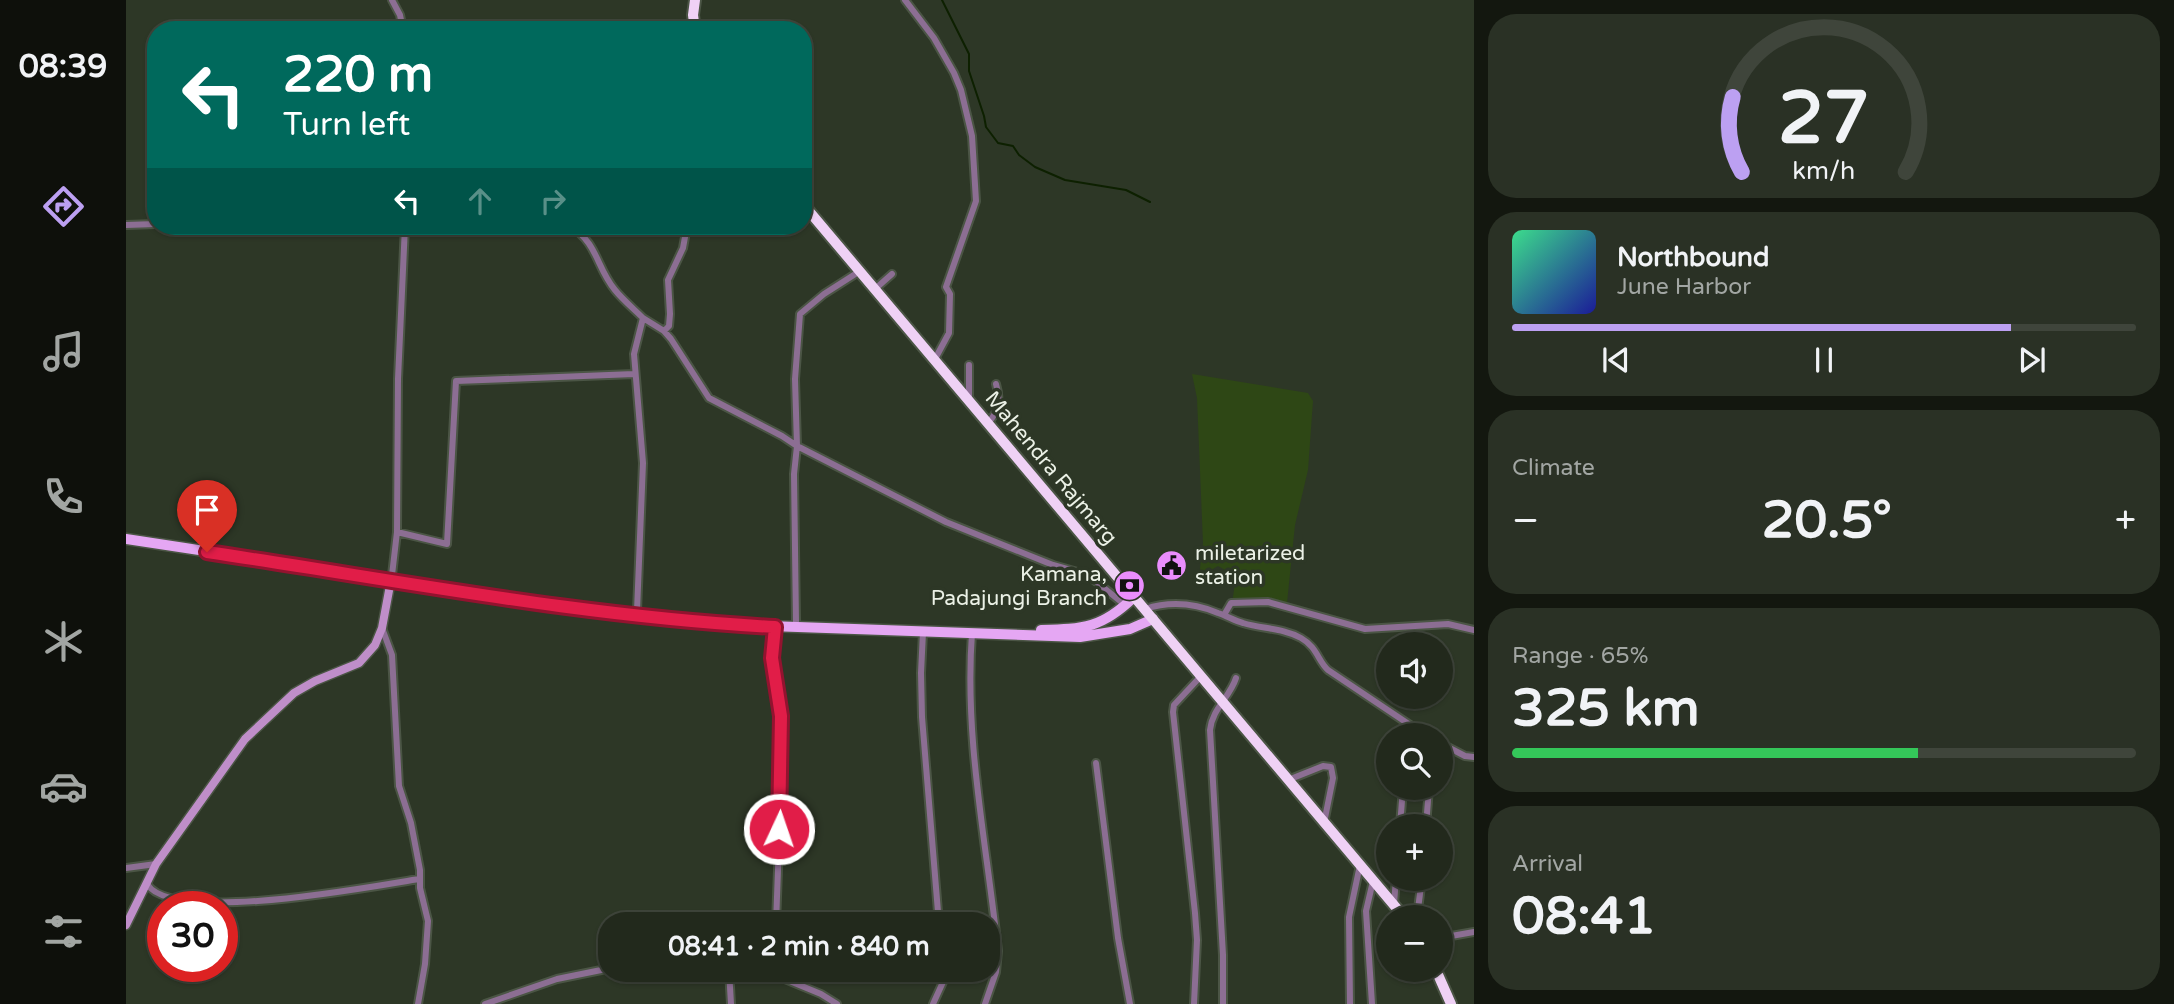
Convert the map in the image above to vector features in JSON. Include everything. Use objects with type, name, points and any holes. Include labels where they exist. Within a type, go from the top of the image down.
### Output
[{"type":"highway","points":[[693,21],[695,0]]},
{"type":"highway","name":"Mahendra Rajmarg","points":[[812,215],[1394,905]]},
{"type":"highway","points":[[1441,982],[1451,1004]]},
{"type":"main road","points":[[126,537],[636,616],[714,624],[1080,637],[1130,629],[1153,619]]},
{"type":"main road","points":[[392,577],[637,611],[796,622],[1032,630],[1094,626],[1109,619],[1134,597]]},
{"type":"street","points":[[392,0],[401,21]]},
{"type":"street","points":[[686,0],[693,15]]},
{"type":"street","points":[[905,0],[934,38],[954,73],[966,110],[975,162],[976,201],[946,287],[950,294],[949,333],[935,359]]},
{"type":"street","points":[[126,225],[147,224]]},
{"type":"street","points":[[126,925],[156,864],[245,739],[294,692],[359,663],[375,645],[382,628],[397,532],[398,379],[405,235]]},
{"type":"street","points":[[583,235],[614,289],[643,318],[664,331],[709,398],[946,522],[1053,565],[1088,575],[1125,605]]},
{"type":"street","points":[[664,331],[669,326],[670,314],[668,280],[683,248],[685,235]]},
{"type":"street","points":[[796,622],[795,379],[800,314],[824,294],[860,271]]},
{"type":"street","points":[[875,289],[892,274]]},
{"type":"street","points":[[637,611],[643,463],[634,354],[643,318]]},
{"type":"street","points":[[969,365],[969,401]]},
{"type":"street","points":[[397,532],[447,544],[456,381],[634,374]]},
{"type":"street","points":[[988,423],[997,414],[999,404],[996,384]]},
{"type":"street","points":[[1224,615],[1231,603],[1268,602],[1365,629],[1448,624],[1474,630]]},
{"type":"street","points":[[1145,609],[1168,603],[1189,605],[1241,623],[1272,628],[1302,638],[1320,655],[1328,670],[1407,723]]},
{"type":"street","points":[[775,627],[772,658],[781,716],[776,912]]},
{"type":"street","points":[[382,628],[388,639],[393,665],[399,786],[411,824],[422,899],[428,921],[428,943],[418,1003],[429,1004]]},
{"type":"street","points":[[923,632],[922,717],[938,912]]},
{"type":"street","points":[[972,633],[970,669],[973,739],[998,951],[996,972],[985,1004]]},
{"type":"street","points":[[1194,1004],[1197,940],[1173,712],[1174,705],[1201,676]]},
{"type":"street","points":[[1223,1004],[1223,955],[1210,730],[1213,717],[1222,701],[1232,691],[1236,678]]},
{"type":"street","points":[[1453,749],[1474,757]]},
{"type":"street","points":[[1096,763],[1118,938],[1130,1004]]},
{"type":"street","points":[[1288,780],[1323,766],[1331,767],[1333,783],[1324,822]]},
{"type":"street","points":[[126,868],[156,864]]},
{"type":"street","points":[[1350,1004],[1349,917],[1360,865]]},
{"type":"street","points":[[147,884],[150,891],[160,896],[206,902],[240,902],[309,896],[419,879]]},
{"type":"street","points":[[1373,880],[1366,911],[1373,1004]]},
{"type":"street","points":[[1394,905],[1395,891]]},
{"type":"street","points":[[1453,936],[1474,932]]},
{"type":"street","points":[[485,1004],[557,979],[598,971]]},
{"type":"street","points":[[730,982],[731,1004]]},
{"type":"street","points":[[796,982],[837,1004]]},
{"type":"street","points":[[933,1004],[943,982]]},
{"type":"green space","points":[[1192,374],[1308,393],[1313,401],[1308,470],[1295,525],[1287,603],[1232,604],[1236,576],[1218,566],[1199,577],[1203,543],[1197,398]]},
{"type":"waterway","points":[[942,0],[969,54],[969,71],[986,127],[998,143],[1013,146],[1019,155],[1035,167],[1065,180],[1126,190],[1150,202]]},
{"type":"place","name":"miletarized station","points":[[1172,565]]},
{"type":"place","name":"Kamana, Padajungi Branch","points":[[1130,586]]},
{"type":"route","points":[[207,552],[636,616],[775,627],[772,658],[781,716],[779,829]]}]
